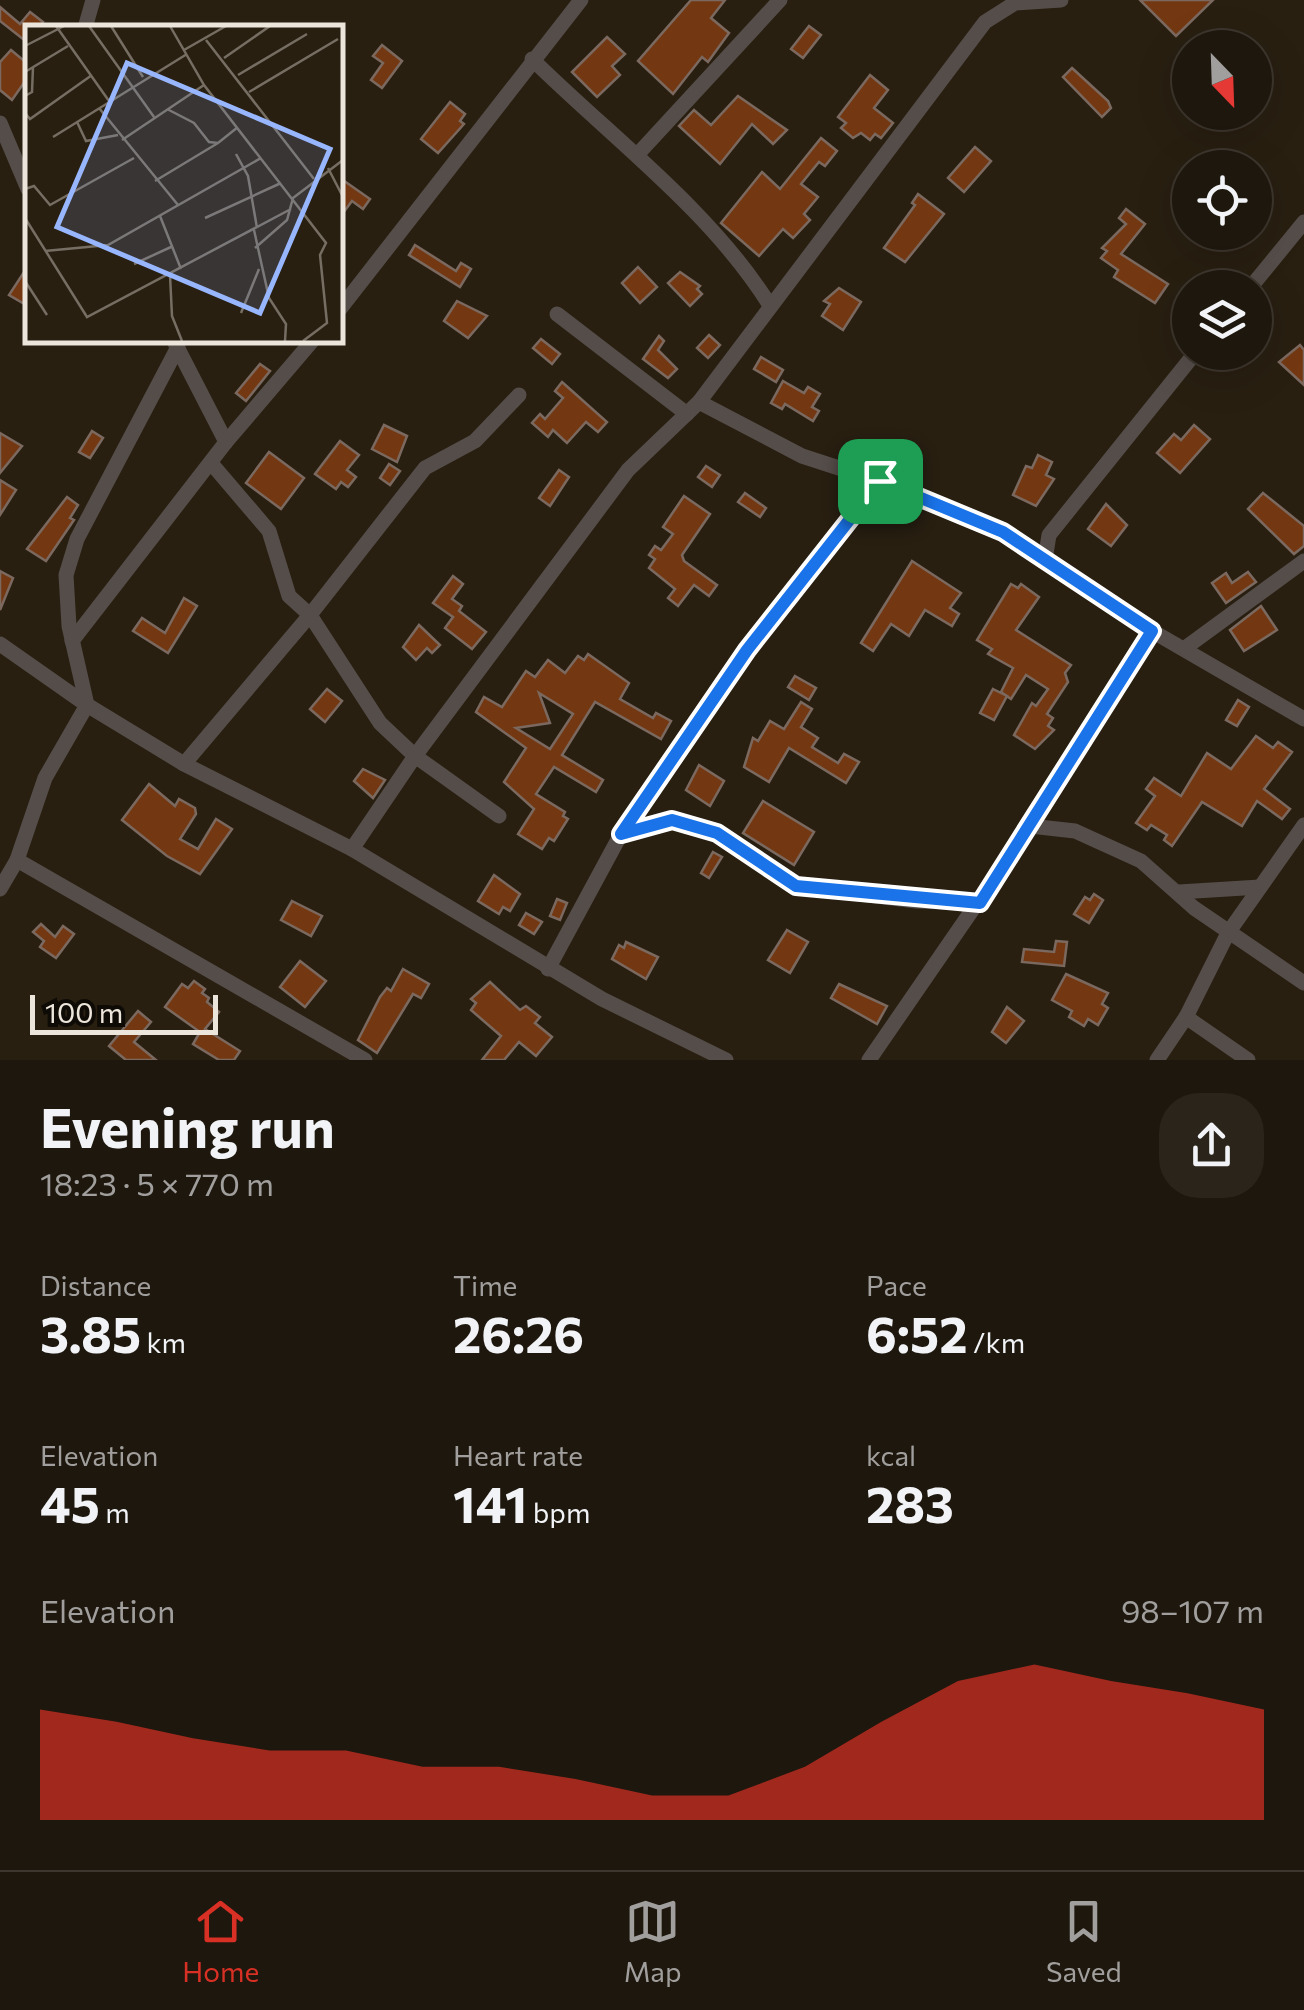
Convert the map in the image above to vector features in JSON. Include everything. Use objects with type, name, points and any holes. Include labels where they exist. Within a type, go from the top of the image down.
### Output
[{"type":"street","points":[[86,25],[93,0]]},
{"type":"street","points":[[637,155],[780,0]]},
{"type":"street","points":[[352,849],[414,756],[628,470],[700,402],[769,304],[985,22],[1014,3],[1061,0]]},
{"type":"street","points":[[342,307],[386,256],[578,2]]},
{"type":"street","points":[[532,58],[604,131],[637,155],[749,271],[769,304]]},
{"type":"street","points":[[0,124],[25,182]]},
{"type":"street","points":[[1265,270],[1304,222]]},
{"type":"street","points":[[557,314],[687,414]]},
{"type":"street","points":[[72,641],[226,442],[312,342]]},
{"type":"street","points":[[176,344],[226,442]]},
{"type":"street","points":[[0,889],[17,860],[45,778],[87,705],[72,641],[66,575],[77,539],[176,344]]},
{"type":"street","points":[[1045,560],[1049,534],[1181,370]]},
{"type":"street","points":[[184,764],[310,615],[425,468],[475,441],[518,395]]},
{"type":"street","points":[[700,402],[802,456],[880,481],[1003,532],[1152,631],[1304,718]]},
{"type":"street","points":[[211,464],[269,531],[289,596],[310,615],[380,724],[414,756],[499,816]]},
{"type":"street","points":[[548,968],[621,834],[747,650],[880,481]]},
{"type":"street","points":[[1184,648],[1304,561]]},
{"type":"street","points":[[869,1060],[912,992],[980,903],[1152,631]]},
{"type":"street","points":[[0,644],[87,705],[184,764],[352,849],[548,968],[726,1060]]},
{"type":"street","points":[[621,834],[672,820],[717,833],[796,886],[980,903]]},
{"type":"street","points":[[1157,1060],[1186,1017],[1228,933],[1304,824]]},
{"type":"street","points":[[1030,826],[1086,835],[1142,861],[1228,933],[1304,982]]},
{"type":"street","points":[[17,860],[366,1060]]},
{"type":"street","points":[[1179,892],[1260,887]]},
{"type":"street","points":[[1186,1017],[1248,1060]]},
{"type":"building","points":[[691,0],[725,0],[711,18],[729,33],[708,62],[702,57],[673,94],[638,61]]},
{"type":"building","points":[[1140,0],[1213,0],[1182,30],[1172,32]]},
{"type":"building","points":[[0,7],[20,24],[30,12],[43,22],[25,25],[25,41],[0,21]]},
{"type":"building","points":[[809,26],[821,35],[803,58],[791,49]]},
{"type":"building","points":[[607,37],[625,54],[612,66],[620,75],[597,97],[572,72]]},
{"type":"building","points":[[382,45],[402,61],[382,88],[371,80],[383,63],[373,56]]},
{"type":"building","points":[[11,50],[25,62],[25,81],[12,100],[0,90],[0,62]]},
{"type":"building","points":[[1072,68],[1108,101],[1111,108],[1102,117],[1063,77]]},
{"type":"building","points":[[870,75],[888,90],[874,108],[893,123],[881,138],[875,134],[870,140],[861,133],[853,138],[841,128],[846,123],[838,117]]},
{"type":"building","points":[[738,96],[787,130],[773,144],[752,124],[720,164],[679,126],[694,110],[711,125]]},
{"type":"building","points":[[450,102],[465,114],[460,121],[464,124],[438,153],[421,139]]},
{"type":"building","points":[[821,138],[837,151],[825,166],[819,162],[801,184],[818,197],[804,214],[810,220],[793,238],[783,229],[759,256],[721,223],[762,172],[780,189]]},
{"type":"building","points":[[975,147],[991,161],[964,192],[948,178]]},
{"type":"building","points":[[342,179],[370,199],[363,209],[352,201],[342,214]]},
{"type":"building","points":[[918,194],[944,214],[905,262],[884,248],[915,205],[912,203]]},
{"type":"building","points":[[1126,209],[1145,224],[1121,254],[1168,284],[1155,303],[1114,277],[1118,270],[1101,258],[1107,251],[1102,248],[1126,224],[1119,218]]},
{"type":"building","points":[[415,245],[456,271],[461,263],[471,269],[460,287],[409,255]]},
{"type":"building","points":[[638,267],[657,287],[640,303],[622,283]]},
{"type":"building","points":[[25,271],[25,304],[9,295]]},
{"type":"building","points":[[680,272],[700,286],[697,289],[702,294],[690,306],[668,283]]},
{"type":"building","points":[[839,288],[861,302],[843,330],[822,316],[830,304],[824,301]]},
{"type":"building","points":[[457,301],[487,316],[468,338],[444,321]]},
{"type":"building","points":[[709,335],[720,345],[708,358],[697,348]]},
{"type":"building","points":[[659,336],[664,341],[658,350],[677,369],[668,378],[643,359]]},
{"type":"building","points":[[541,339],[560,354],[552,364],[533,348]]},
{"type":"building","points":[[1300,345],[1304,350],[1304,385],[1279,362]]},
{"type":"building","points":[[761,357],[783,370],[776,382],[754,369]]},
{"type":"building","points":[[260,364],[270,371],[246,401],[236,393]]},
{"type":"building","points":[[783,381],[804,393],[808,387],[820,394],[812,407],[819,411],[813,421],[785,404],[782,409],[771,403]]},
{"type":"building","points":[[562,382],[607,422],[598,432],[586,422],[567,443],[553,430],[548,437],[532,423],[540,414],[545,419],[563,398],[555,391]]},
{"type":"building","points":[[384,425],[407,436],[397,462],[372,449]]},
{"type":"building","points":[[1194,425],[1210,439],[1180,473],[1157,453],[1174,434],[1181,440]]},
{"type":"building","points":[[92,431],[103,438],[90,458],[79,452]]},
{"type":"building","points":[[0,433],[22,446],[0,473]]},
{"type":"building","points":[[340,441],[359,455],[347,470],[356,477],[348,487],[341,482],[336,489],[315,474]]},
{"type":"building","points":[[269,452],[304,478],[281,509],[246,483]]},
{"type":"building","points":[[1038,455],[1052,462],[1046,475],[1054,479],[1036,506],[1013,495],[1026,466],[1032,468]]},
{"type":"building","points":[[389,464],[400,471],[390,485],[380,478]]},
{"type":"building","points":[[706,466],[720,475],[712,487],[698,477]]},
{"type":"building","points":[[559,470],[569,477],[550,506],[539,498]]},
{"type":"building","points":[[0,480],[16,490],[0,515]]},
{"type":"building","points":[[745,493],[766,508],[760,517],[738,502]]},
{"type":"building","points":[[1263,493],[1304,526],[1304,546],[1294,554],[1248,509]]},
{"type":"building","points":[[684,496],[710,514],[682,555],[684,561],[717,585],[709,596],[694,585],[678,606],[668,598],[675,589],[649,568],[655,559],[649,555],[655,546],[661,550],[673,534],[663,527]]},
{"type":"building","points":[[67,497],[78,505],[70,518],[74,520],[46,561],[27,549]]},
{"type":"building","points":[[1106,504],[1127,525],[1111,546],[1088,529]]},
{"type":"building","points":[[912,561],[961,593],[950,608],[959,614],[952,626],[925,610],[909,636],[891,624],[873,651],[861,643]]},
{"type":"building","points":[[0,571],[13,578],[0,610]]},
{"type":"building","points":[[1248,572],[1256,582],[1226,603],[1212,583],[1226,573],[1232,583]]},
{"type":"building","points":[[453,576],[463,584],[452,599],[462,606],[459,611],[486,632],[472,649],[445,628],[453,617],[433,603]]},
{"type":"building","points":[[1011,584],[1018,588],[1021,584],[1039,597],[1016,630],[1071,665],[1065,673],[1068,682],[1047,714],[1053,718],[1048,726],[1054,730],[1035,749],[1014,735],[1032,703],[1036,706],[1048,689],[1026,675],[1011,699],[1001,692],[1013,668],[988,654],[992,649],[977,640]]},
{"type":"building","points":[[184,598],[197,606],[168,653],[133,631],[142,618],[165,633]]},
{"type":"building","points":[[1261,606],[1277,630],[1244,651],[1230,630]]},
{"type":"building","points":[[419,625],[440,645],[432,653],[427,648],[416,660],[403,647]]},
{"type":"building","points":[[588,654],[629,683],[620,699],[653,718],[656,713],[671,721],[661,739],[595,702],[562,755],[603,780],[596,792],[554,767],[536,794],[565,812],[563,816],[568,819],[554,841],[549,838],[542,849],[518,834],[534,809],[504,782],[526,748],[476,712],[484,697],[502,707],[526,671],[535,677],[548,660],[565,673],[578,656],[584,660]],"holes":[[[539,693],[573,714],[550,749],[516,728],[550,723]]]},
{"type":"building","points":[[795,676],[816,688],[809,700],[788,687]]},
{"type":"building","points":[[327,689],[342,701],[325,722],[310,709]]},
{"type":"building","points":[[993,689],[1007,696],[994,720],[980,713]]},
{"type":"building","points":[[1238,700],[1249,707],[1237,726],[1226,720]]},
{"type":"building","points":[[801,702],[812,709],[801,727],[818,738],[812,747],[838,763],[844,754],[859,762],[846,783],[789,748],[769,782],[744,767],[753,738],[758,741],[770,721],[784,729]]},
{"type":"building","points":[[1256,736],[1273,748],[1278,742],[1292,752],[1264,789],[1290,809],[1282,819],[1257,801],[1242,826],[1202,802],[1172,846],[1164,840],[1167,835],[1151,825],[1147,830],[1136,823],[1155,796],[1146,789],[1154,778],[1181,796],[1207,753],[1231,769]]},
{"type":"building","points":[[699,765],[724,781],[710,806],[686,790]]},
{"type":"building","points":[[363,769],[385,780],[373,798],[354,781]]},
{"type":"building","points":[[149,784],[175,806],[179,799],[195,808],[196,814],[180,839],[198,849],[216,819],[232,829],[200,874],[167,856],[122,820]]},
{"type":"building","points":[[763,801],[814,832],[794,865],[743,833]]},
{"type":"building","points":[[713,852],[722,857],[709,878],[701,873]]},
{"type":"building","points":[[494,875],[520,894],[510,911],[503,907],[499,914],[478,901]]},
{"type":"building","points":[[1094,894],[1103,900],[1089,923],[1074,914],[1085,897],[1090,900]]},
{"type":"building","points":[[557,899],[567,903],[560,920],[550,916]]},
{"type":"building","points":[[292,901],[322,916],[311,936],[281,920]]},
{"type":"building","points":[[526,913],[542,922],[534,934],[519,925]]},
{"type":"building","points":[[41,924],[55,937],[63,926],[74,934],[56,958],[40,947],[44,941],[33,932]]},
{"type":"building","points":[[787,930],[808,942],[790,973],[768,960]]},
{"type":"building","points":[[1056,941],[1067,942],[1064,966],[1022,962],[1024,949],[1054,952]]},
{"type":"building","points":[[626,942],[658,957],[646,979],[612,959],[619,945],[624,948]]},
{"type":"building","points":[[300,961],[326,981],[305,1007],[280,987]]},
{"type":"building","points":[[403,969],[429,984],[421,998],[413,994],[377,1053],[358,1040],[380,997],[387,988],[391,991]]},
{"type":"building","points":[[1066,974],[1108,993],[1102,1004],[1108,1008],[1098,1025],[1088,1019],[1084,1026],[1069,1017],[1072,1011],[1052,1000]]},
{"type":"building","points":[[194,981],[205,989],[202,993],[209,998],[207,1002],[219,1012],[205,1029],[240,1051],[234,1060],[219,1060],[193,1044],[200,1032],[165,1007],[182,984],[188,988]]},
{"type":"building","points":[[490,982],[520,1010],[526,1006],[540,1017],[535,1023],[552,1037],[536,1056],[519,1042],[504,1060],[482,1060],[501,1036],[471,1010],[476,1003],[471,999]]},
{"type":"building","points":[[839,984],[887,1006],[877,1024],[831,998]]},
{"type":"building","points":[[1007,1007],[1024,1021],[1006,1043],[992,1032]]},
{"type":"building","points":[[138,1011],[151,1022],[134,1042],[156,1060],[126,1060],[109,1046]]},
{"type":"route","points":[[880,481],[1003,532],[1152,631],[980,903],[871,896],[796,886],[758,856],[717,833],[672,820],[621,834],[747,650],[880,481]]}]
